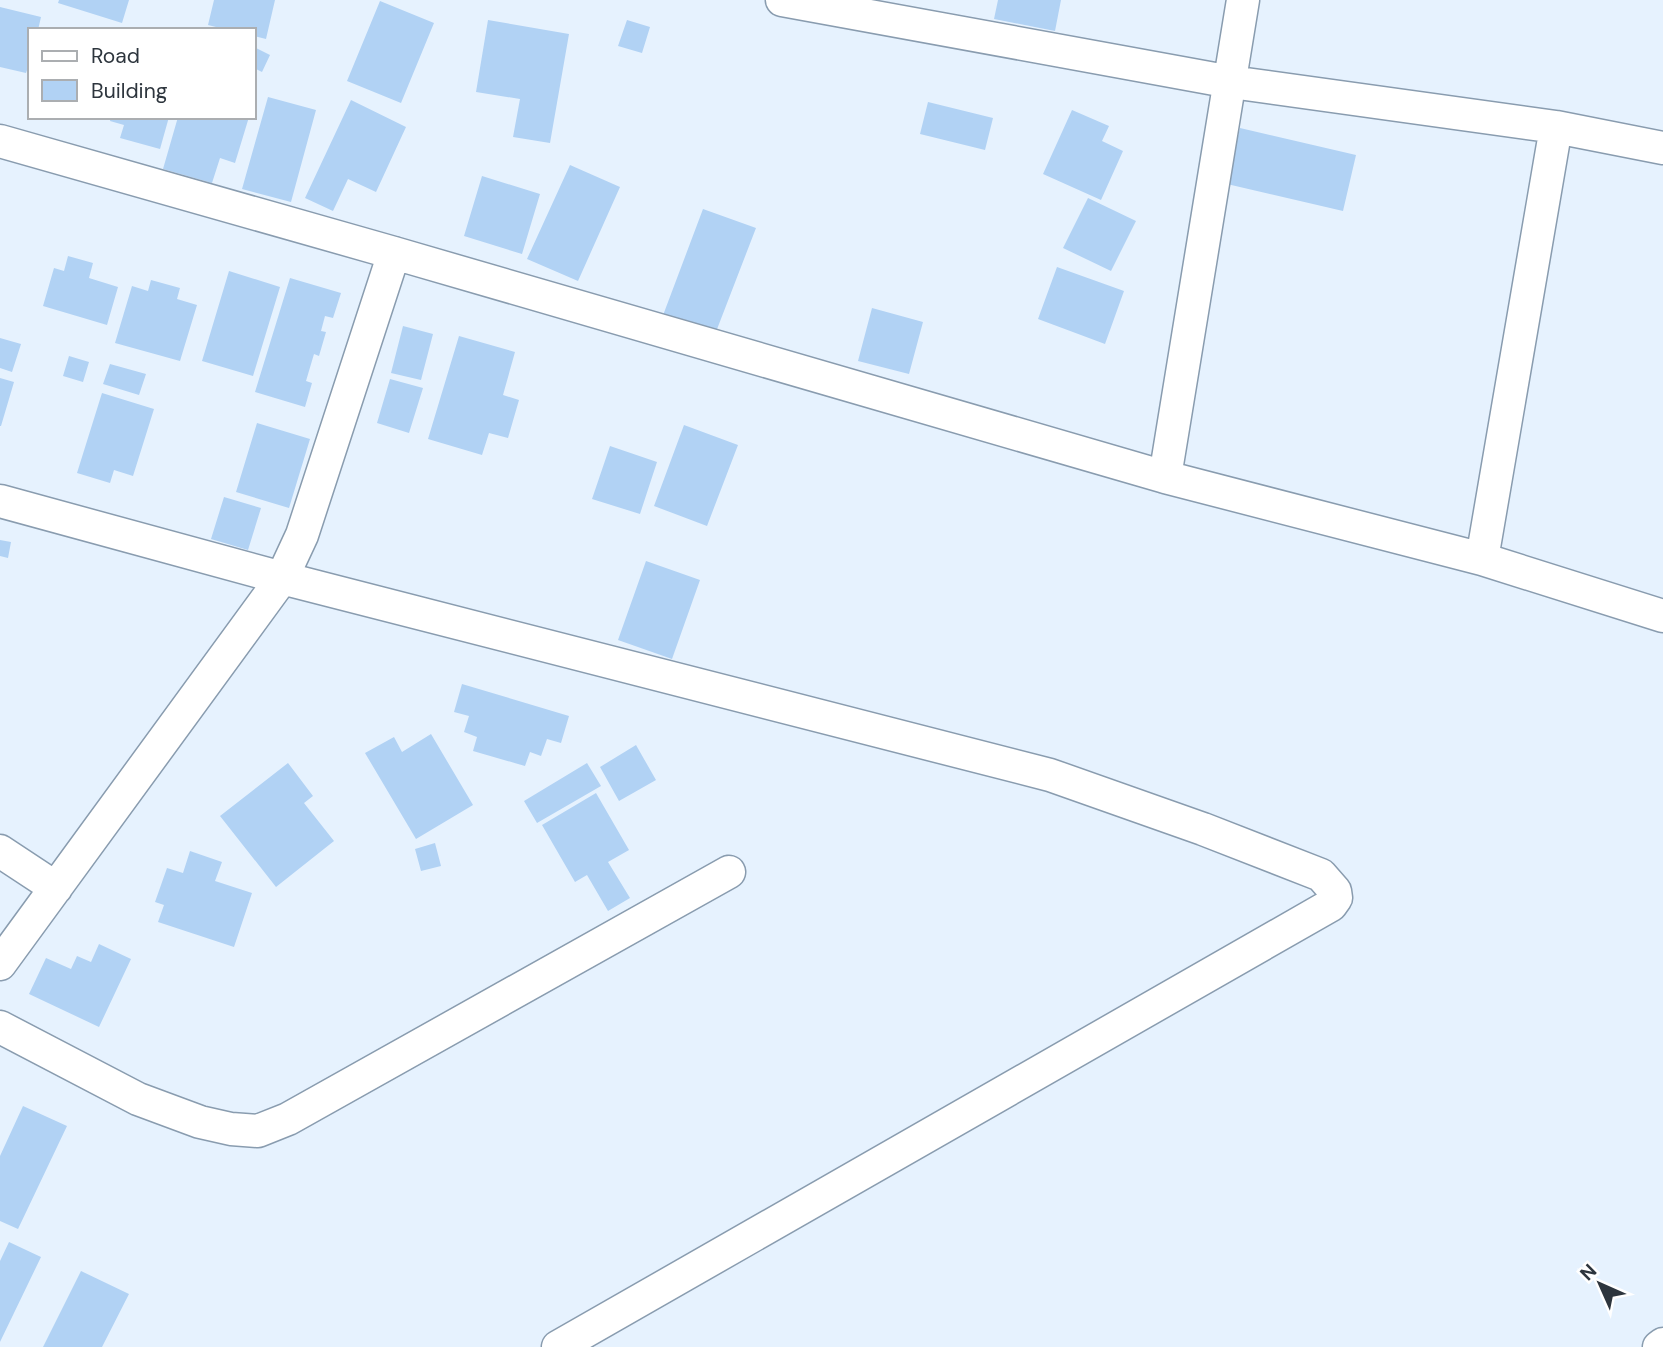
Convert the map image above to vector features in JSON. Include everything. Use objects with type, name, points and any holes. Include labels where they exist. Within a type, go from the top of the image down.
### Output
[{"type":"street","points":[[782,0],[1231,82],[1556,127],[1663,148]]},
{"type":"street","points":[[1165,477],[1243,0]]},
{"type":"street","points":[[1482,559],[1556,127]]},
{"type":"street","points":[[0,141],[1165,477],[1482,559],[1663,615]]},
{"type":"street","points":[[0,964],[282,578],[302,535],[394,253]]},
{"type":"street","points":[[0,501],[282,578],[1050,775],[1321,875],[1335,891],[1336,898],[1321,912],[558,1347]]},
{"type":"street","points":[[0,851],[56,888]]},
{"type":"street","points":[[0,1027],[138,1099],[200,1122],[231,1129],[258,1131],[288,1119],[729,872]]},
{"type":"building","points":[[59,0],[129,0],[122,23],[58,3]]},
{"type":"building","points":[[214,0],[275,0],[266,39],[256,36],[256,28],[220,28],[208,25]]},
{"type":"building","points":[[998,0],[1061,0],[1055,31],[994,19]]},
{"type":"building","points":[[380,1],[434,23],[401,103],[347,81]]},
{"type":"building","points":[[0,7],[41,17],[38,28],[28,28],[26,73],[0,67]]},
{"type":"building","points":[[488,20],[569,34],[550,143],[513,137],[520,99],[476,92]]},
{"type":"building","points":[[627,20],[650,27],[642,53],[618,46]]},
{"type":"building","points":[[256,48],[270,55],[262,72],[256,69]]},
{"type":"building","points":[[268,97],[316,110],[291,202],[242,189]]},
{"type":"building","points":[[351,100],[406,127],[376,192],[348,179],[333,211],[305,198]]},
{"type":"building","points":[[928,102],[993,118],[985,150],[920,134]]},
{"type":"building","points":[[1072,110],[1109,126],[1102,141],[1123,151],[1101,200],[1043,174]]},
{"type":"building","points":[[168,119],[160,149],[120,138],[124,125],[110,121]]},
{"type":"building","points":[[177,119],[248,119],[235,163],[220,158],[212,183],[163,169]]},
{"type":"building","points":[[1240,128],[1356,155],[1343,211],[1227,184]]},
{"type":"building","points":[[570,165],[620,187],[578,281],[527,259]]},
{"type":"building","points":[[482,176],[540,194],[522,254],[464,236]]},
{"type":"building","points":[[1088,198],[1136,221],[1111,271],[1063,248]]},
{"type":"building","points":[[703,209],[756,228],[714,337],[662,318]]},
{"type":"building","points":[[68,256],[93,263],[89,278],[118,287],[107,325],[43,306],[54,268],[64,271]]},
{"type":"building","points":[[1057,267],[1124,291],[1105,344],[1038,319]]},
{"type":"building","points":[[229,271],[280,287],[253,376],[202,361]]},
{"type":"building","points":[[290,278],[341,293],[333,318],[325,316],[321,331],[326,332],[319,356],[314,354],[306,381],[312,383],[305,407],[255,392]]},
{"type":"building","points":[[151,280],[180,288],[177,299],[197,305],[180,361],[115,343],[132,286],[148,291]]},
{"type":"building","points":[[872,308],[923,322],[909,374],[858,361]]},
{"type":"building","points":[[403,326],[433,334],[421,380],[391,373]]},
{"type":"building","points":[[459,336],[515,352],[503,395],[519,400],[508,438],[489,433],[482,455],[428,439]]},
{"type":"building","points":[[0,338],[21,344],[12,372],[0,368]]},
{"type":"building","points":[[69,356],[89,362],[83,382],[63,376]]},
{"type":"building","points":[[110,364],[146,374],[139,395],[103,384]]},
{"type":"building","points":[[0,378],[14,382],[1,426],[0,426]]},
{"type":"building","points":[[390,379],[423,388],[409,433],[377,423]]},
{"type":"building","points":[[102,393],[154,409],[133,476],[114,470],[110,483],[77,473]]},
{"type":"building","points":[[257,423],[310,439],[289,508],[236,492]]},
{"type":"building","points":[[684,425],[738,445],[707,526],[654,506]]},
{"type":"building","points":[[610,446],[657,462],[640,514],[592,499]]},
{"type":"building","points":[[224,497],[261,508],[248,550],[211,539]]},
{"type":"building","points":[[0,540],[11,542],[8,558],[0,556]]},
{"type":"building","points":[[646,561],[700,580],[672,659],[618,640]]},
{"type":"building","points":[[462,684],[569,716],[561,743],[547,739],[541,756],[530,752],[525,766],[473,751],[477,737],[464,732],[469,716],[454,712]]},
{"type":"building","points":[[431,734],[473,805],[416,839],[365,753],[394,737],[402,752]]},
{"type":"building","points":[[636,745],[656,780],[619,801],[600,767]]},
{"type":"building","points":[[288,763],[313,796],[304,803],[334,841],[276,887],[220,816]]},
{"type":"building","points":[[587,763],[601,786],[537,823],[524,801]]},
{"type":"building","points":[[596,793],[629,850],[608,862],[630,898],[608,911],[587,875],[575,882],[542,825]]},
{"type":"building","points":[[435,843],[441,866],[421,871],[415,849]]},
{"type":"building","points":[[190,851],[222,862],[215,881],[252,893],[234,947],[158,922],[164,905],[155,902],[167,868],[183,873]]},
{"type":"building","points":[[99,944],[131,959],[99,1027],[29,994],[46,958],[71,969],[77,956],[91,962]]},
{"type":"building","points":[[23,1106],[67,1126],[18,1229],[0,1221],[0,1156]]},
{"type":"building","points":[[9,1242],[41,1257],[0,1342],[0,1261]]},
{"type":"building","points":[[81,1271],[129,1294],[102,1347],[43,1347]]}]
